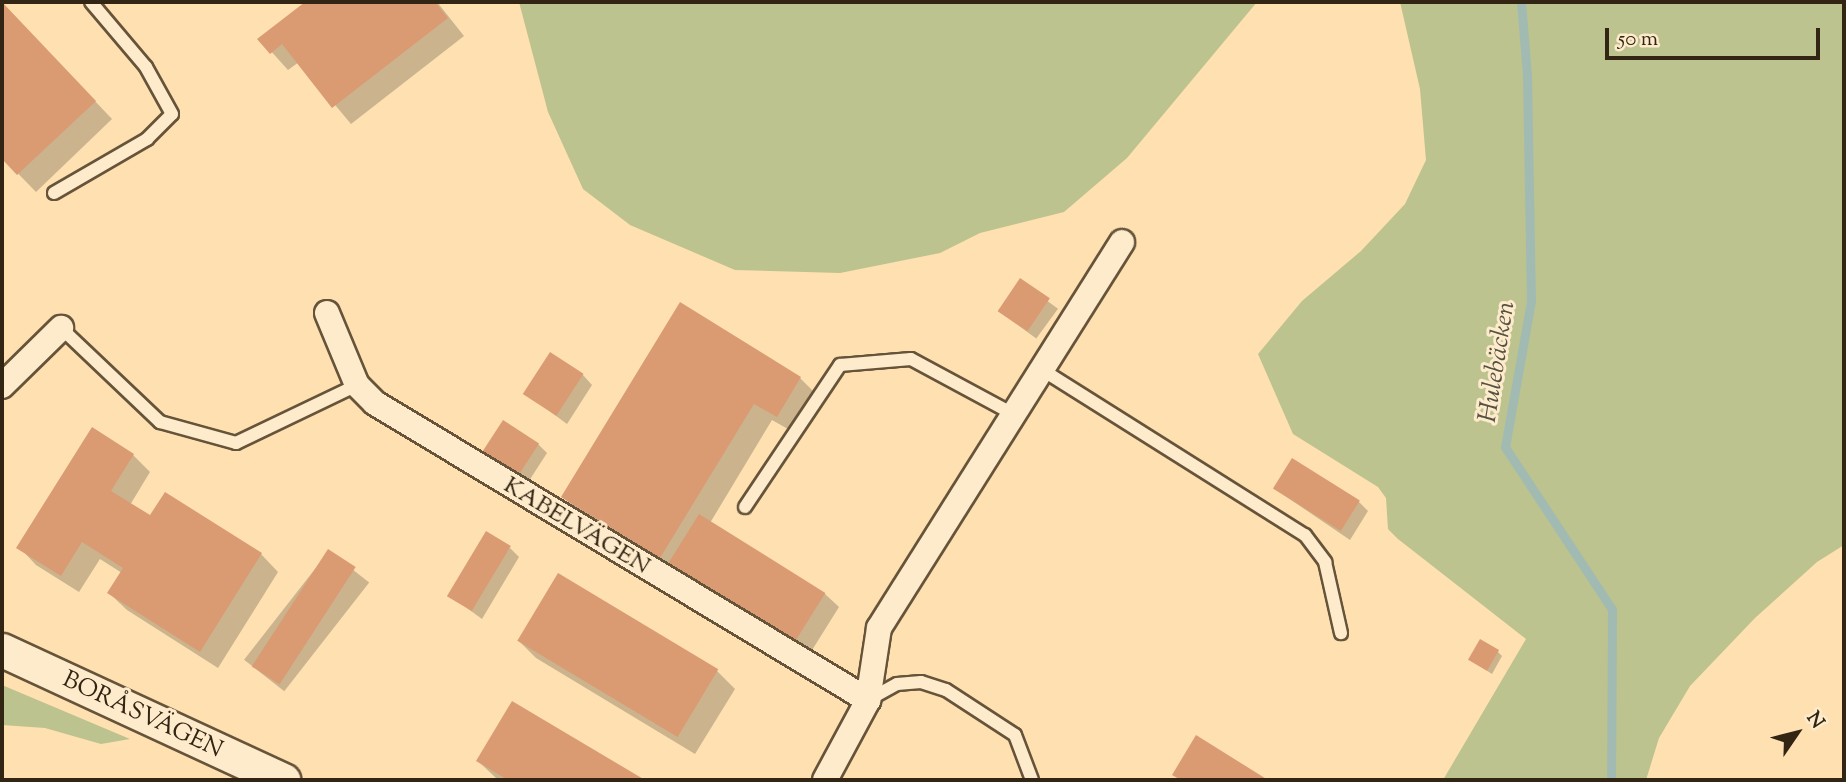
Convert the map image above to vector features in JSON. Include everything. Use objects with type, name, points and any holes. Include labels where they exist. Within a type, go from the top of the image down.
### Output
[{"type":"street","points":[[825,780],[868,700],[879,628],[1122,242]]},
{"type":"street","name":"KABELVÄGEN","points":[[327,313],[358,384],[407,425],[868,700]]},
{"type":"street","points":[[3,382],[61,328]]},
{"type":"street","name":"BORÅSVÄGEN","points":[[2,650],[283,780]]},
{"type":"lane","points":[[54,193],[148,139],[172,114],[146,67],[91,2]]},
{"type":"lane","points":[[61,328],[160,422],[236,443],[358,384]]},
{"type":"lane","points":[[745,507],[840,365],[911,359],[1013,415]]},
{"type":"lane","points":[[1041,369],[1305,535],[1325,562],[1341,633]]},
{"type":"lane","points":[[868,700],[897,684],[921,682],[946,690],[1015,735],[1032,780]]},
{"type":"green space","points":[[519,2],[1257,2],[1127,158],[1064,212],[980,233],[940,253],[840,273],[735,270],[630,225],[583,189],[548,112]]},
{"type":"green space","points":[[1400,2],[1844,2],[1844,545],[1817,562],[1755,618],[1690,686],[1659,738],[1646,780],[1443,780],[1526,639],[1388,529],[1386,498],[1378,487],[1293,434],[1258,354],[1302,301],[1361,251],[1405,204],[1426,160],[1420,89]]},
{"type":"green space","points":[[2,685],[130,739],[101,744],[45,728],[2,725]]},
{"type":"building","points":[[2,2],[96,101],[17,175],[2,159]]},
{"type":"building","points":[[305,2],[435,2],[448,18],[332,108],[282,44],[270,54],[257,39]]},
{"type":"building","points":[[1020,278],[1050,298],[1027,331],[998,311]]},
{"type":"building","points":[[680,302],[801,377],[777,417],[754,404],[660,558],[561,497]]},
{"type":"building","points":[[550,352],[584,374],[556,416],[523,394]]},
{"type":"building","points":[[503,420],[539,443],[516,479],[480,456]]},
{"type":"building","points":[[92,427],[134,454],[111,491],[150,515],[165,492],[262,553],[200,652],[107,593],[123,568],[82,542],[61,576],[16,548]]},
{"type":"building","points":[[1292,458],[1360,500],[1341,531],[1273,489]]},
{"type":"building","points":[[699,514],[825,593],[794,644],[667,565]]},
{"type":"building","points":[[486,531],[511,546],[472,611],[447,596]]},
{"type":"building","points":[[328,549],[356,567],[279,684],[252,666]]},
{"type":"building","points":[[558,573],[718,669],[678,737],[517,641]]},
{"type":"building","points":[[1480,639],[1499,650],[1487,671],[1468,660]]},
{"type":"building","points":[[512,701],[645,780],[508,780],[476,761]]},
{"type":"building","points":[[1196,735],[1268,780],[1181,780],[1172,775]]},
{"type":"waterway","name":"Hulebäcken","points":[[1521,2],[1527,75],[1531,301],[1505,447],[1612,609],[1611,780]]}]
